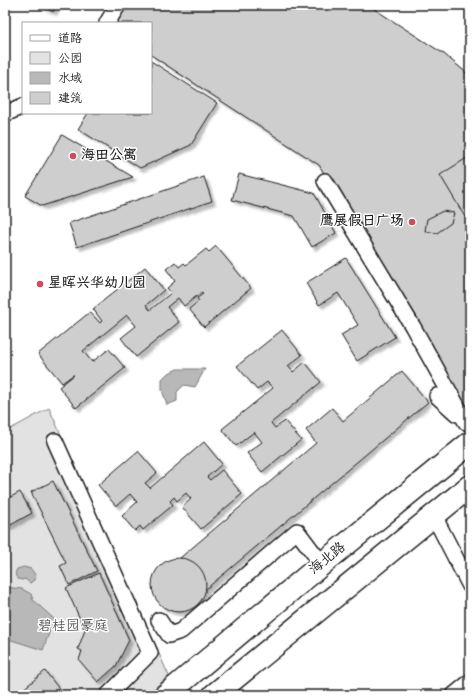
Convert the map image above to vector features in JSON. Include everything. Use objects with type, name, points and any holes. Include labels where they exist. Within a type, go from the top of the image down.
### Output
[{"type":"street","points":[[108,22],[118,5]]},
{"type":"street","points":[[5,114],[22,106]]},
{"type":"street","points":[[325,181],[409,321],[468,425]]},
{"type":"street","points":[[437,396],[468,425]]},
{"type":"street","points":[[55,441],[150,653],[108,695]]},
{"type":"street","name":"海北路","points":[[166,695],[322,564],[470,443]]},
{"type":"street","points":[[214,695],[470,486]]},
{"type":"street","points":[[434,516],[470,586]]},
{"type":"street","points":[[159,620],[169,635],[181,631],[297,532],[322,564]]},
{"type":"street","points":[[454,695],[470,682]]},
{"type":"green space","name":"碧桂园豪庭","points":[[49,408],[169,676],[146,695],[5,695],[5,432]]},
{"type":"water","points":[[177,369],[205,369],[195,387],[184,385],[177,392],[177,401],[167,405],[162,390],[162,379],[167,374]]},
{"type":"water","points":[[24,567],[31,569],[36,576],[30,583],[25,579],[18,579],[16,576],[17,569]]},
{"type":"water","points":[[5,587],[22,589],[31,594],[33,600],[54,619],[43,650],[5,638]]},
{"type":"building","points":[[40,5],[57,5],[53,12]]},
{"type":"building","name":"鹰展假日广场","points":[[125,5],[368,5],[444,54],[470,76],[470,419],[319,165],[152,56],[152,22],[116,22]]},
{"type":"building","points":[[152,62],[217,103],[191,145],[140,168],[78,129],[87,114],[152,114]]},
{"type":"building","name":"海田公寓","points":[[62,135],[133,177],[42,206],[25,196]]},
{"type":"building","points":[[470,156],[470,214],[465,217],[440,175]]},
{"type":"building","points":[[239,174],[314,193],[336,233],[312,247],[294,216],[232,200]]},
{"type":"building","points":[[204,177],[212,201],[77,247],[69,223]]},
{"type":"building","points":[[443,211],[454,213],[451,223],[437,233],[425,231],[427,219]]},
{"type":"building","points":[[216,246],[251,288],[204,327],[189,309],[199,301],[197,298],[203,294],[202,292],[184,306],[178,298],[167,307],[179,322],[136,357],[121,338],[136,326],[127,315],[83,351],[92,362],[109,349],[125,368],[76,408],[59,387],[74,375],[62,383],[38,354],[90,312],[100,323],[102,321],[93,309],[145,267],[164,290],[146,305],[150,310],[171,293],[167,288],[175,281],[166,269],[175,262],[179,267],[184,263],[186,265],[206,249],[209,252]]},
{"type":"building","points":[[346,258],[395,337],[357,361],[341,335],[358,325],[338,293],[319,305],[306,283]]},
{"type":"building","points":[[282,330],[302,355],[288,366],[293,372],[305,362],[321,382],[271,423],[275,428],[285,421],[301,440],[262,472],[247,453],[262,442],[254,432],[236,446],[222,429],[273,388],[267,382],[257,390],[237,366]]},
{"type":"building","points":[[402,371],[428,402],[206,589],[180,558],[316,443],[306,430],[332,408],[343,421]]},
{"type":"building","points":[[204,442],[222,464],[207,477],[210,480],[222,470],[242,494],[201,529],[182,507],[191,499],[186,493],[177,501],[174,497],[170,501],[173,505],[143,530],[140,526],[135,531],[122,516],[137,502],[130,494],[116,506],[98,485],[138,451],[157,473],[145,483],[150,488]]},
{"type":"building","points":[[53,481],[97,571],[69,585],[60,566],[66,563],[31,492]]},
{"type":"building","points":[[20,492],[32,513],[5,528],[5,500]]},
{"type":"building","points":[[174,558],[184,558],[194,562],[202,570],[206,580],[206,590],[202,600],[194,608],[184,612],[174,612],[164,608],[156,600],[152,590],[152,580],[156,570],[164,562]]},
{"type":"building","points":[[99,573],[129,640],[116,666],[98,682],[79,660],[82,651],[78,649],[85,630],[66,588]]},
{"type":"building","points":[[45,671],[64,695],[16,695]]},
{"type":"place","name":"海田公寓","points":[[73,156]]},
{"type":"place","name":"鹰展假日广场","points":[[412,222]]},
{"type":"place","name":"星晖兴华幼儿园","points":[[40,284]]}]
